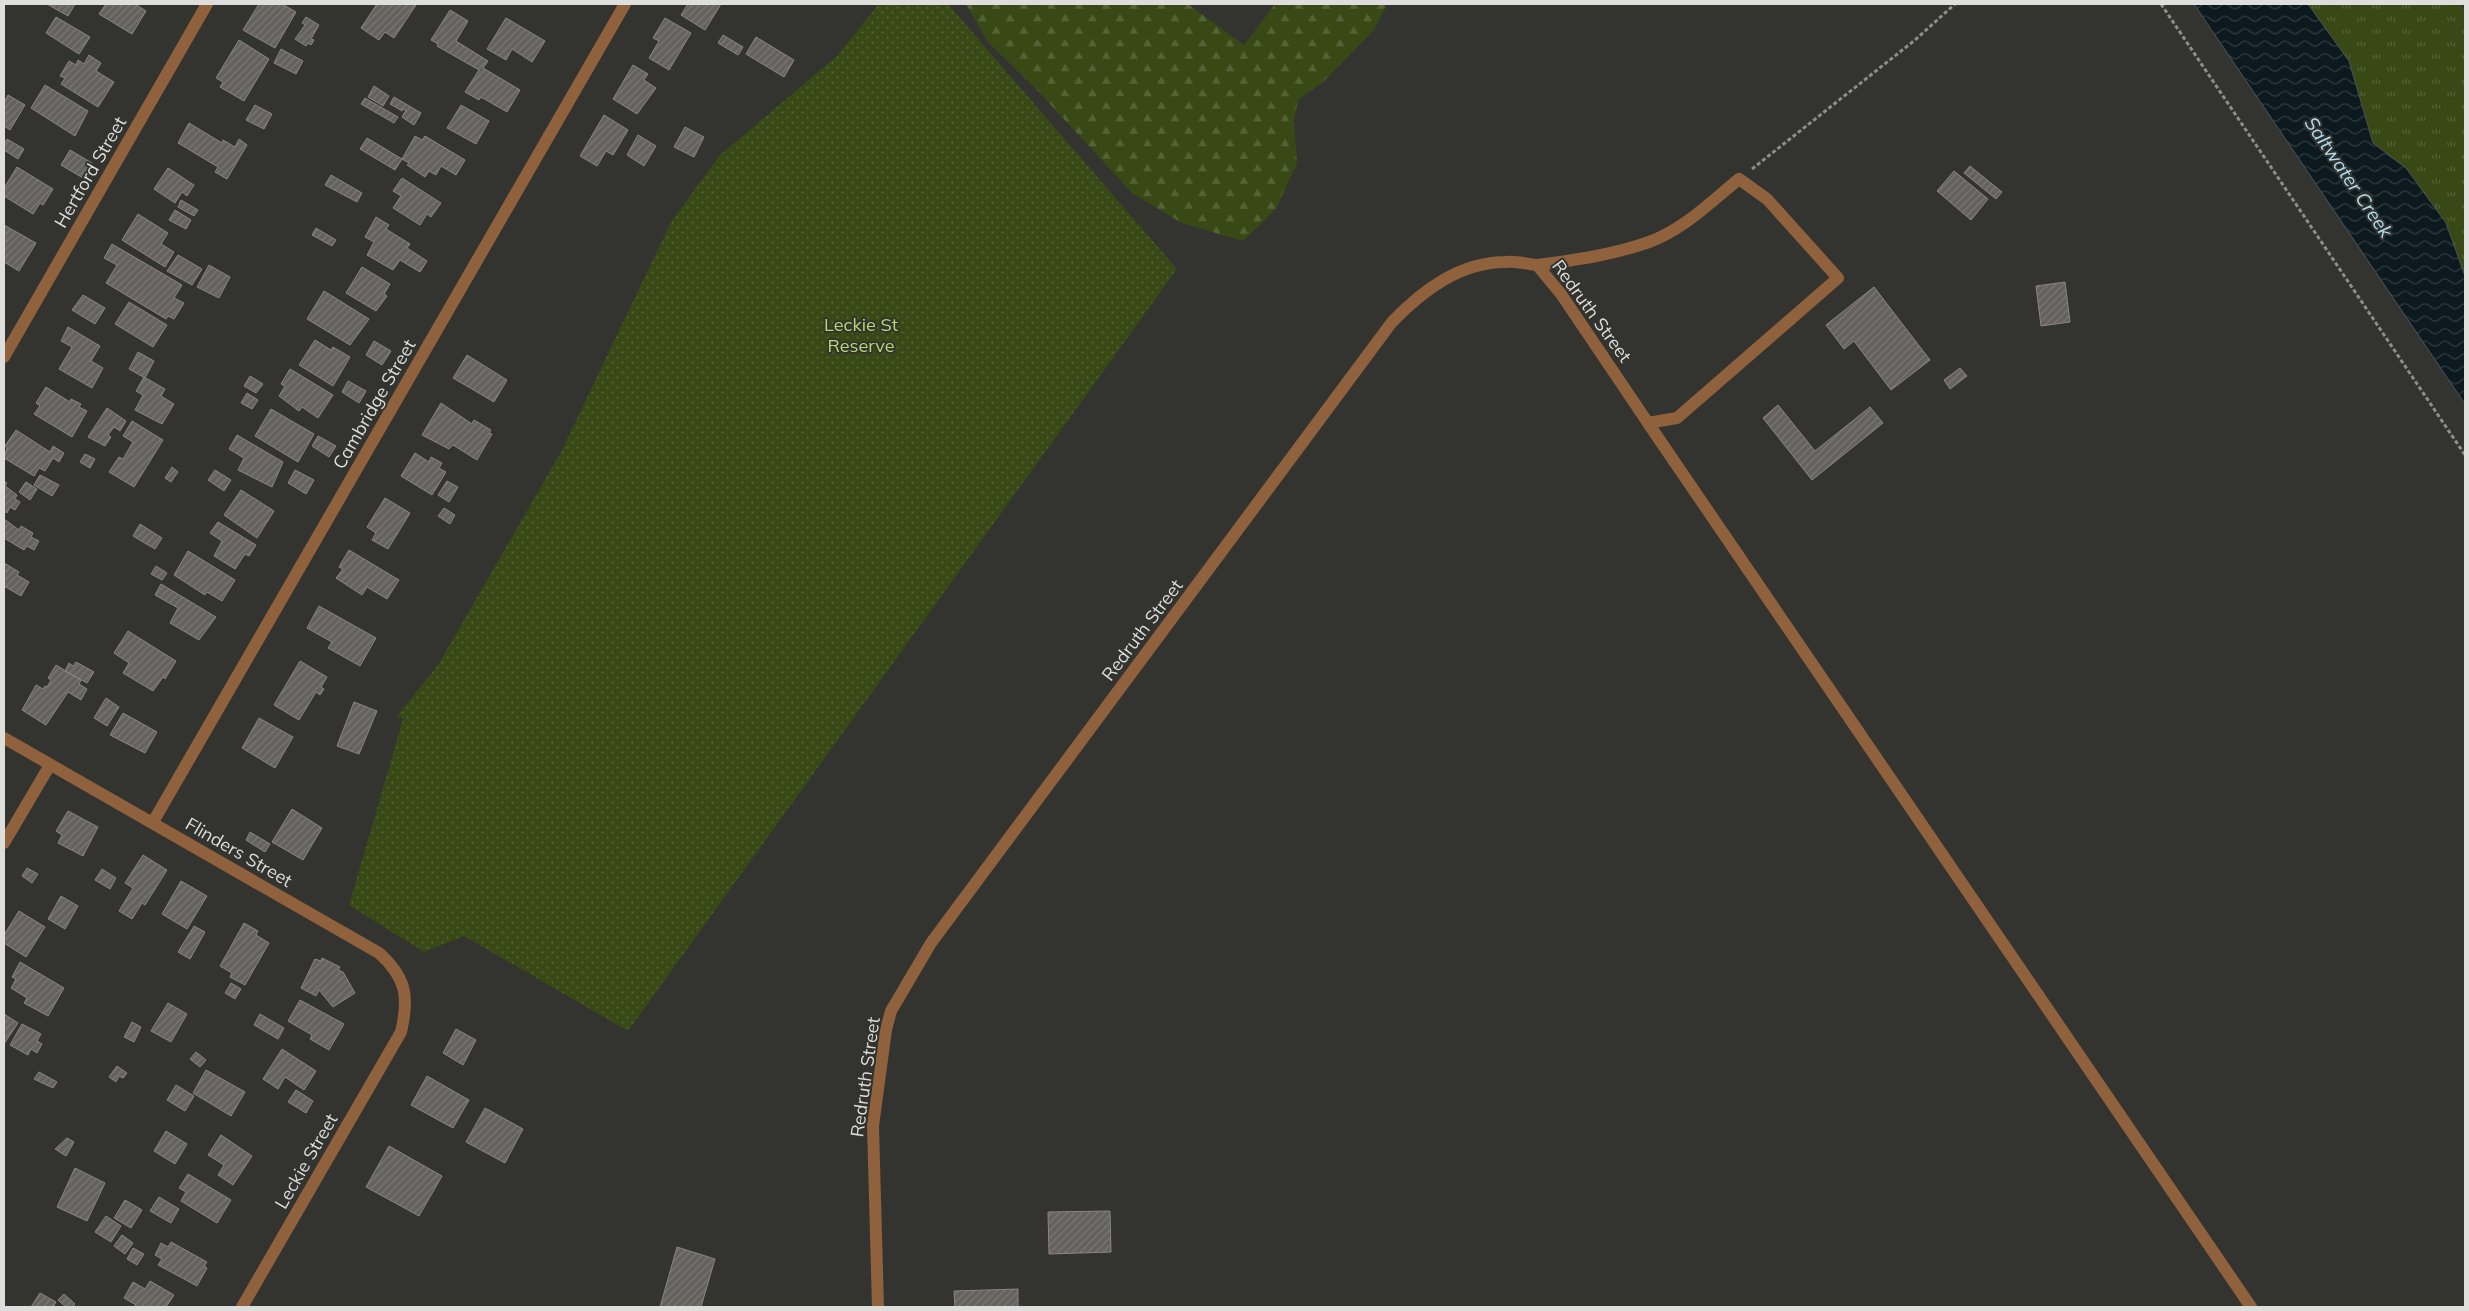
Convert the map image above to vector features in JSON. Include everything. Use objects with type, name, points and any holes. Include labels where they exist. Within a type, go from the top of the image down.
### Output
[{"type":"street","name":"Hertford Street","points":[[4,357],[207,4]]},
{"type":"street","name":"Cambridge Street","points":[[153,822],[625,4]]},
{"type":"street","points":[[1537,265],[1584,258],[1651,242],[1689,220],[1740,179],[1767,199],[1838,278],[1677,418],[1648,423]]},
{"type":"street","name":"Redruth Street","points":[[878,1307],[873,1126],[886,1030],[891,1011],[931,943],[1392,322],[1419,296],[1456,273],[1481,264],[1506,262],[1537,265],[1561,294],[2251,1307]]},
{"type":"street","name":"Flinders Street","points":[[4,738],[379,953],[397,971],[404,989],[406,1007],[401,1032]]},
{"type":"street","points":[[4,844],[50,765]]},
{"type":"street","name":"Leckie Street","points":[[242,1307],[401,1032]]},
{"type":"path","points":[[1740,179],[1915,40],[1956,4]]},
{"type":"path","points":[[2161,4],[2465,455]]},
{"type":"green space","name":"Leckie St Reserve","points":[[879,4],[948,4],[1177,269],[628,1031],[464,936],[424,952],[349,905],[403,719],[397,716],[438,665],[562,450],[671,222],[720,155],[837,56]]},
{"type":"green space","points":[[966,4],[1188,4],[1244,45],[1275,4],[1387,4],[1374,30],[1323,82],[1298,100],[1294,121],[1297,163],[1276,209],[1243,241],[1182,223],[1132,193],[1039,92],[988,42]]},
{"type":"green space","points":[[2308,4],[2460,4],[2465,12],[2465,276],[2446,223],[2406,168],[2373,143],[2349,61]]},
{"type":"water","name":"Saltwater Creek","points":[[2194,4],[2308,4],[2349,61],[2373,143],[2406,168],[2446,223],[2465,276],[2465,404]]},
{"type":"building","points":[[47,4],[75,4],[68,16]]},
{"type":"building","points":[[106,4],[135,4],[146,11],[132,34],[99,14]]},
{"type":"building","points":[[259,4],[282,4],[296,12],[275,48],[243,30]]},
{"type":"building","points":[[377,4],[416,5],[394,38],[385,32],[379,40],[361,28]]},
{"type":"building","points":[[688,4],[721,4],[705,30],[681,15]]},
{"type":"building","points":[[450,10],[468,21],[456,41],[488,61],[483,68],[520,90],[507,112],[481,97],[479,100],[465,92],[479,70],[437,46],[438,44],[431,40]]},
{"type":"building","points":[[56,17],[90,37],[79,54],[46,33]]},
{"type":"building","points":[[306,17],[319,25],[311,39],[314,40],[311,45],[308,43],[306,46],[295,39],[305,25],[302,23]]},
{"type":"building","points":[[506,18],[545,41],[532,62],[512,49],[506,60],[487,49]]},
{"type":"building","points":[[665,18],[691,33],[669,70],[649,58],[659,41],[653,38]]},
{"type":"building","points":[[723,35],[743,47],[738,55],[718,43]]},
{"type":"building","points":[[756,37],[794,60],[784,77],[746,54]]},
{"type":"building","points":[[239,40],[269,59],[244,101],[220,87],[223,82],[216,78]]},
{"type":"building","points":[[281,49],[303,61],[296,74],[274,63]]},
{"type":"building","points":[[89,55],[101,63],[96,71],[114,82],[98,107],[61,84],[65,78],[60,76],[69,61],[76,65],[78,60],[84,64]]},
{"type":"building","points":[[633,65],[648,74],[644,80],[656,88],[637,114],[613,99]]},
{"type":"building","points":[[45,85],[88,111],[75,136],[31,108]]},
{"type":"building","points":[[374,86],[389,96],[383,106],[368,97]]},
{"type":"building","points":[[8,95],[25,105],[10,130],[4,126],[4,103]]},
{"type":"building","points":[[394,97],[421,113],[414,125],[402,117],[406,110],[403,109],[402,111],[390,104]]},
{"type":"building","points":[[365,98],[398,117],[394,123],[361,104]]},
{"type":"building","points":[[255,105],[272,114],[264,129],[246,120]]},
{"type":"building","points":[[461,105],[489,121],[476,144],[447,128]]},
{"type":"building","points":[[604,115],[628,130],[613,155],[606,151],[597,166],[580,156]]},
{"type":"building","points":[[189,123],[222,143],[223,140],[235,147],[239,139],[247,145],[227,179],[215,172],[218,167],[178,143]]},
{"type":"building","points":[[685,127],[704,137],[694,157],[674,147]]},
{"type":"building","points":[[638,135],[656,146],[644,166],[627,155]]},
{"type":"building","points":[[415,136],[422,140],[425,136],[465,160],[456,175],[441,166],[436,175],[429,171],[425,177],[407,165],[409,163],[402,159]]},
{"type":"building","points":[[367,138],[402,159],[395,170],[360,149]]},
{"type":"building","points":[[7,139],[24,149],[18,159],[4,150],[4,144]]},
{"type":"building","points":[[70,150],[92,163],[83,178],[61,165]]},
{"type":"building","points":[[1970,166],[2002,192],[1996,199],[1964,173]]},
{"type":"building","points":[[17,167],[53,189],[43,205],[40,203],[33,214],[4,196],[4,188]]},
{"type":"building","points":[[168,168],[194,185],[187,196],[182,192],[175,203],[154,189]]},
{"type":"building","points":[[1954,171],[1988,199],[1971,220],[1937,191]]},
{"type":"building","points":[[331,175],[362,193],[357,202],[325,185]]},
{"type":"building","points":[[402,178],[441,203],[431,217],[427,214],[420,225],[393,208],[401,196],[393,191]]},
{"type":"building","points":[[181,200],[198,210],[194,216],[178,207]]},
{"type":"building","points":[[175,210],[191,220],[186,229],[169,220]]},
{"type":"building","points":[[138,214],[168,233],[161,244],[174,252],[165,267],[122,240]]},
{"type":"building","points":[[376,217],[389,225],[386,229],[410,244],[407,248],[427,261],[420,272],[400,260],[393,270],[367,255],[374,242],[365,237]]},
{"type":"building","points":[[4,225],[36,243],[19,271],[4,262]]},
{"type":"building","points":[[316,228],[336,240],[332,246],[312,235]]},
{"type":"building","points":[[112,244],[182,285],[174,298],[184,303],[174,319],[168,316],[166,319],[106,283],[117,265],[104,258]]},
{"type":"building","points":[[178,255],[202,269],[192,285],[167,271]]},
{"type":"building","points":[[209,265],[230,277],[219,298],[197,287]]},
{"type":"building","points":[[362,267],[390,284],[384,294],[387,296],[376,311],[346,293]]},
{"type":"building","points":[[2065,282],[2070,322],[2041,326],[2036,286]]},
{"type":"building","points":[[1874,287],[1930,360],[1891,390],[1854,341],[1844,349],[1826,325]]},
{"type":"building","points":[[324,291],[369,319],[350,345],[307,319]]},
{"type":"building","points":[[83,295],[105,308],[95,324],[72,310]]},
{"type":"building","points":[[129,302],[167,325],[153,347],[115,324]]},
{"type":"building","points":[[68,327],[100,346],[91,361],[103,368],[92,388],[59,369],[72,347],[61,341]]},
{"type":"building","points":[[315,340],[331,350],[333,347],[350,357],[333,386],[299,365]]},
{"type":"building","points":[[374,341],[391,351],[382,365],[366,355]]},
{"type":"building","points":[[138,352],[154,361],[145,378],[129,369]]},
{"type":"building","points":[[467,355],[507,380],[494,402],[453,378]]},
{"type":"building","points":[[1960,368],[1967,376],[1950,389],[1944,380]]},
{"type":"building","points":[[290,369],[333,395],[318,418],[302,407],[299,411],[279,396],[285,386],[281,384]]},
{"type":"building","points":[[250,376],[263,384],[256,393],[244,386]]},
{"type":"building","points":[[144,377],[165,389],[161,396],[174,404],[162,424],[135,410],[143,395],[136,391]]},
{"type":"building","points":[[348,381],[366,391],[359,403],[342,392]]},
{"type":"building","points":[[46,387],[70,402],[71,399],[81,404],[79,407],[87,411],[72,437],[34,414],[40,406],[36,403]]},
{"type":"building","points":[[247,393],[258,400],[252,409],[241,403]]},
{"type":"building","points":[[441,403],[472,424],[474,420],[491,430],[489,433],[492,434],[477,460],[453,445],[449,449],[422,435]]},
{"type":"building","points":[[1778,405],[1815,451],[1870,407],[1883,423],[1812,480],[1763,418]]},
{"type":"building","points":[[107,408],[126,421],[120,431],[114,427],[108,435],[111,437],[105,446],[88,437]]},
{"type":"building","points":[[271,409],[314,434],[298,462],[255,436]]},
{"type":"building","points":[[132,421],[163,440],[134,487],[109,472],[119,457],[123,459],[133,442],[123,436]]},
{"type":"building","points":[[16,430],[50,452],[53,446],[64,453],[59,462],[53,458],[45,471],[39,468],[34,476],[4,458],[7,448],[5,446]]},
{"type":"building","points":[[237,435],[283,462],[272,487],[238,470],[244,458],[229,449]]},
{"type":"building","points":[[318,436],[336,446],[329,457],[312,446]]},
{"type":"building","points":[[415,453],[429,462],[431,457],[442,463],[439,468],[446,472],[432,495],[401,476]]},
{"type":"building","points":[[85,454],[95,459],[90,468],[80,462]]},
{"type":"building","points":[[172,467],[178,472],[171,482],[165,478]]},
{"type":"building","points":[[215,470],[231,480],[224,491],[208,480]]},
{"type":"building","points":[[295,470],[314,480],[306,494],[288,483]]},
{"type":"building","points":[[40,475],[59,485],[52,496],[34,485]]},
{"type":"building","points":[[4,481],[7,483],[5,486],[17,495],[15,499],[20,502],[15,510],[10,507],[7,513],[4,511]]},
{"type":"building","points":[[447,481],[458,487],[449,502],[438,495]]},
{"type":"building","points":[[26,482],[37,489],[30,500],[19,492]]},
{"type":"building","points":[[241,490],[274,511],[257,538],[224,515]]},
{"type":"building","points":[[385,498],[410,513],[388,549],[372,540],[376,533],[367,527]]},
{"type":"building","points":[[444,508],[455,515],[450,524],[438,516]]},
{"type":"building","points":[[4,519],[19,530],[21,526],[33,533],[31,537],[39,541],[34,550],[27,546],[24,550],[4,538]]},
{"type":"building","points":[[218,522],[256,545],[249,556],[245,554],[235,569],[214,556],[222,541],[210,533]]},
{"type":"building","points":[[140,524],[162,538],[155,549],[133,536]]},
{"type":"building","points":[[349,550],[399,580],[387,599],[367,587],[362,595],[336,578],[343,569],[339,567]]},
{"type":"building","points":[[188,551],[235,580],[222,601],[207,592],[205,595],[174,575]]},
{"type":"building","points":[[4,563],[19,572],[17,575],[29,582],[21,596],[4,586]]},
{"type":"building","points":[[156,566],[167,573],[162,580],[151,574]]},
{"type":"building","points":[[161,584],[216,617],[199,640],[170,623],[178,608],[155,595]]},
{"type":"building","points":[[319,606],[376,638],[360,666],[328,648],[332,642],[307,628]]},
{"type":"building","points":[[128,631],[176,661],[165,679],[163,677],[153,691],[123,673],[129,663],[114,653]]},
{"type":"building","points":[[300,661],[327,677],[321,687],[324,689],[320,695],[316,692],[299,720],[274,705]]},
{"type":"building","points":[[76,662],[94,672],[87,683],[65,671],[69,663],[73,666]]},
{"type":"building","points":[[56,665],[81,680],[79,684],[87,689],[81,700],[68,692],[46,725],[22,710],[36,685],[43,689],[45,686],[47,687],[51,680],[48,678]]},
{"type":"building","points":[[106,698],[119,707],[107,726],[94,718]]},
{"type":"building","points":[[354,702],[377,711],[359,754],[337,746]]},
{"type":"building","points":[[123,713],[157,732],[145,753],[110,735]]},
{"type":"building","points":[[259,718],[293,737],[275,768],[242,748]]},
{"type":"building","points":[[292,809],[322,828],[303,860],[272,842]]},
{"type":"building","points":[[68,811],[98,827],[83,856],[58,843],[62,835],[56,831]]},
{"type":"building","points":[[250,832],[270,844],[265,852],[246,840]]},
{"type":"building","points":[[143,855],[167,870],[145,905],[142,903],[132,919],[119,911],[133,888],[125,883]]},
{"type":"building","points":[[27,868],[38,874],[32,883],[22,876]]},
{"type":"building","points":[[102,869],[116,878],[110,889],[95,880]]},
{"type":"building","points":[[181,881],[207,896],[187,929],[162,914]]},
{"type":"building","points":[[61,896],[78,906],[65,929],[48,919]]},
{"type":"building","points":[[19,911],[45,927],[26,957],[4,943],[4,935]]},
{"type":"building","points":[[244,923],[258,931],[256,935],[269,943],[245,985],[230,977],[232,973],[220,966]]},
{"type":"building","points":[[194,926],[205,932],[190,959],[178,952]]},
{"type":"building","points":[[322,958],[340,967],[338,970],[343,972],[355,993],[333,1007],[319,990],[316,996],[301,988],[315,959],[321,961]]},
{"type":"building","points":[[20,962],[64,988],[48,1016],[24,1003],[27,998],[11,988],[16,979],[12,977]]},
{"type":"building","points":[[231,983],[241,989],[235,999],[225,993]]},
{"type":"building","points":[[300,1000],[344,1024],[329,1050],[310,1039],[312,1035],[288,1021]]},
{"type":"building","points":[[168,1003],[187,1014],[171,1042],[151,1031]]},
{"type":"building","points":[[4,1014],[18,1023],[4,1044]]},
{"type":"building","points":[[260,1014],[284,1028],[278,1039],[254,1025]]},
{"type":"building","points":[[132,1022],[141,1027],[134,1042],[124,1037]]},
{"type":"building","points":[[22,1024],[41,1034],[37,1041],[42,1044],[37,1053],[31,1049],[28,1055],[10,1045]]},
{"type":"building","points":[[456,1029],[476,1040],[463,1065],[443,1053]]},
{"type":"building","points":[[282,1049],[316,1071],[304,1090],[285,1077],[278,1089],[263,1079]]},
{"type":"building","points":[[196,1052],[206,1060],[200,1067],[190,1059]]},
{"type":"building","points":[[117,1066],[127,1073],[123,1078],[119,1076],[116,1082],[109,1077]]},
{"type":"building","points":[[206,1070],[245,1092],[231,1116],[193,1093]]},
{"type":"building","points":[[39,1072],[57,1082],[53,1088],[34,1079]]},
{"type":"building","points":[[427,1076],[469,1100],[453,1128],[411,1105]]},
{"type":"building","points":[[176,1085],[194,1096],[185,1111],[167,1100]]},
{"type":"building","points":[[296,1090],[313,1101],[306,1113],[288,1102]]},
{"type":"building","points":[[485,1108],[523,1129],[505,1163],[466,1142]]},
{"type":"building","points":[[166,1131],[187,1144],[175,1164],[154,1151]]},
{"type":"building","points":[[221,1135],[252,1156],[233,1185],[218,1175],[224,1165],[208,1155]]},
{"type":"building","points":[[67,1138],[74,1142],[66,1156],[55,1149]]},
{"type":"building","points":[[389,1146],[442,1176],[419,1216],[366,1187]]},
{"type":"building","points":[[75,1168],[105,1183],[87,1221],[57,1207]]},
{"type":"building","points":[[188,1174],[231,1200],[217,1223],[181,1201],[186,1192],[179,1188]]},
{"type":"building","points":[[159,1197],[179,1209],[171,1223],[150,1211]]},
{"type":"building","points":[[125,1200],[142,1210],[131,1228],[114,1218]]},
{"type":"building","points":[[1110,1211],[1111,1252],[1049,1254],[1048,1212]]},
{"type":"building","points":[[106,1216],[121,1226],[111,1242],[95,1232]]},
{"type":"building","points":[[122,1235],[133,1243],[125,1254],[114,1246]]},
{"type":"building","points":[[171,1242],[207,1262],[204,1266],[207,1268],[197,1286],[158,1265],[162,1259],[155,1255],[161,1243],[168,1247]]},
{"type":"building","points":[[677,1247],[715,1259],[701,1307],[660,1307]]},
{"type":"building","points":[[133,1248],[144,1254],[137,1265],[127,1259]]},
{"type":"building","points":[[150,1281],[174,1295],[166,1307],[134,1307],[136,1305],[124,1298],[133,1282],[145,1289]]},
{"type":"building","points":[[1018,1289],[1018,1307],[955,1307],[954,1291]]},
{"type":"building","points":[[40,1293],[56,1302],[53,1307],[31,1307]]},
{"type":"building","points":[[64,1294],[75,1304],[72,1307],[66,1307],[58,1300]]}]
